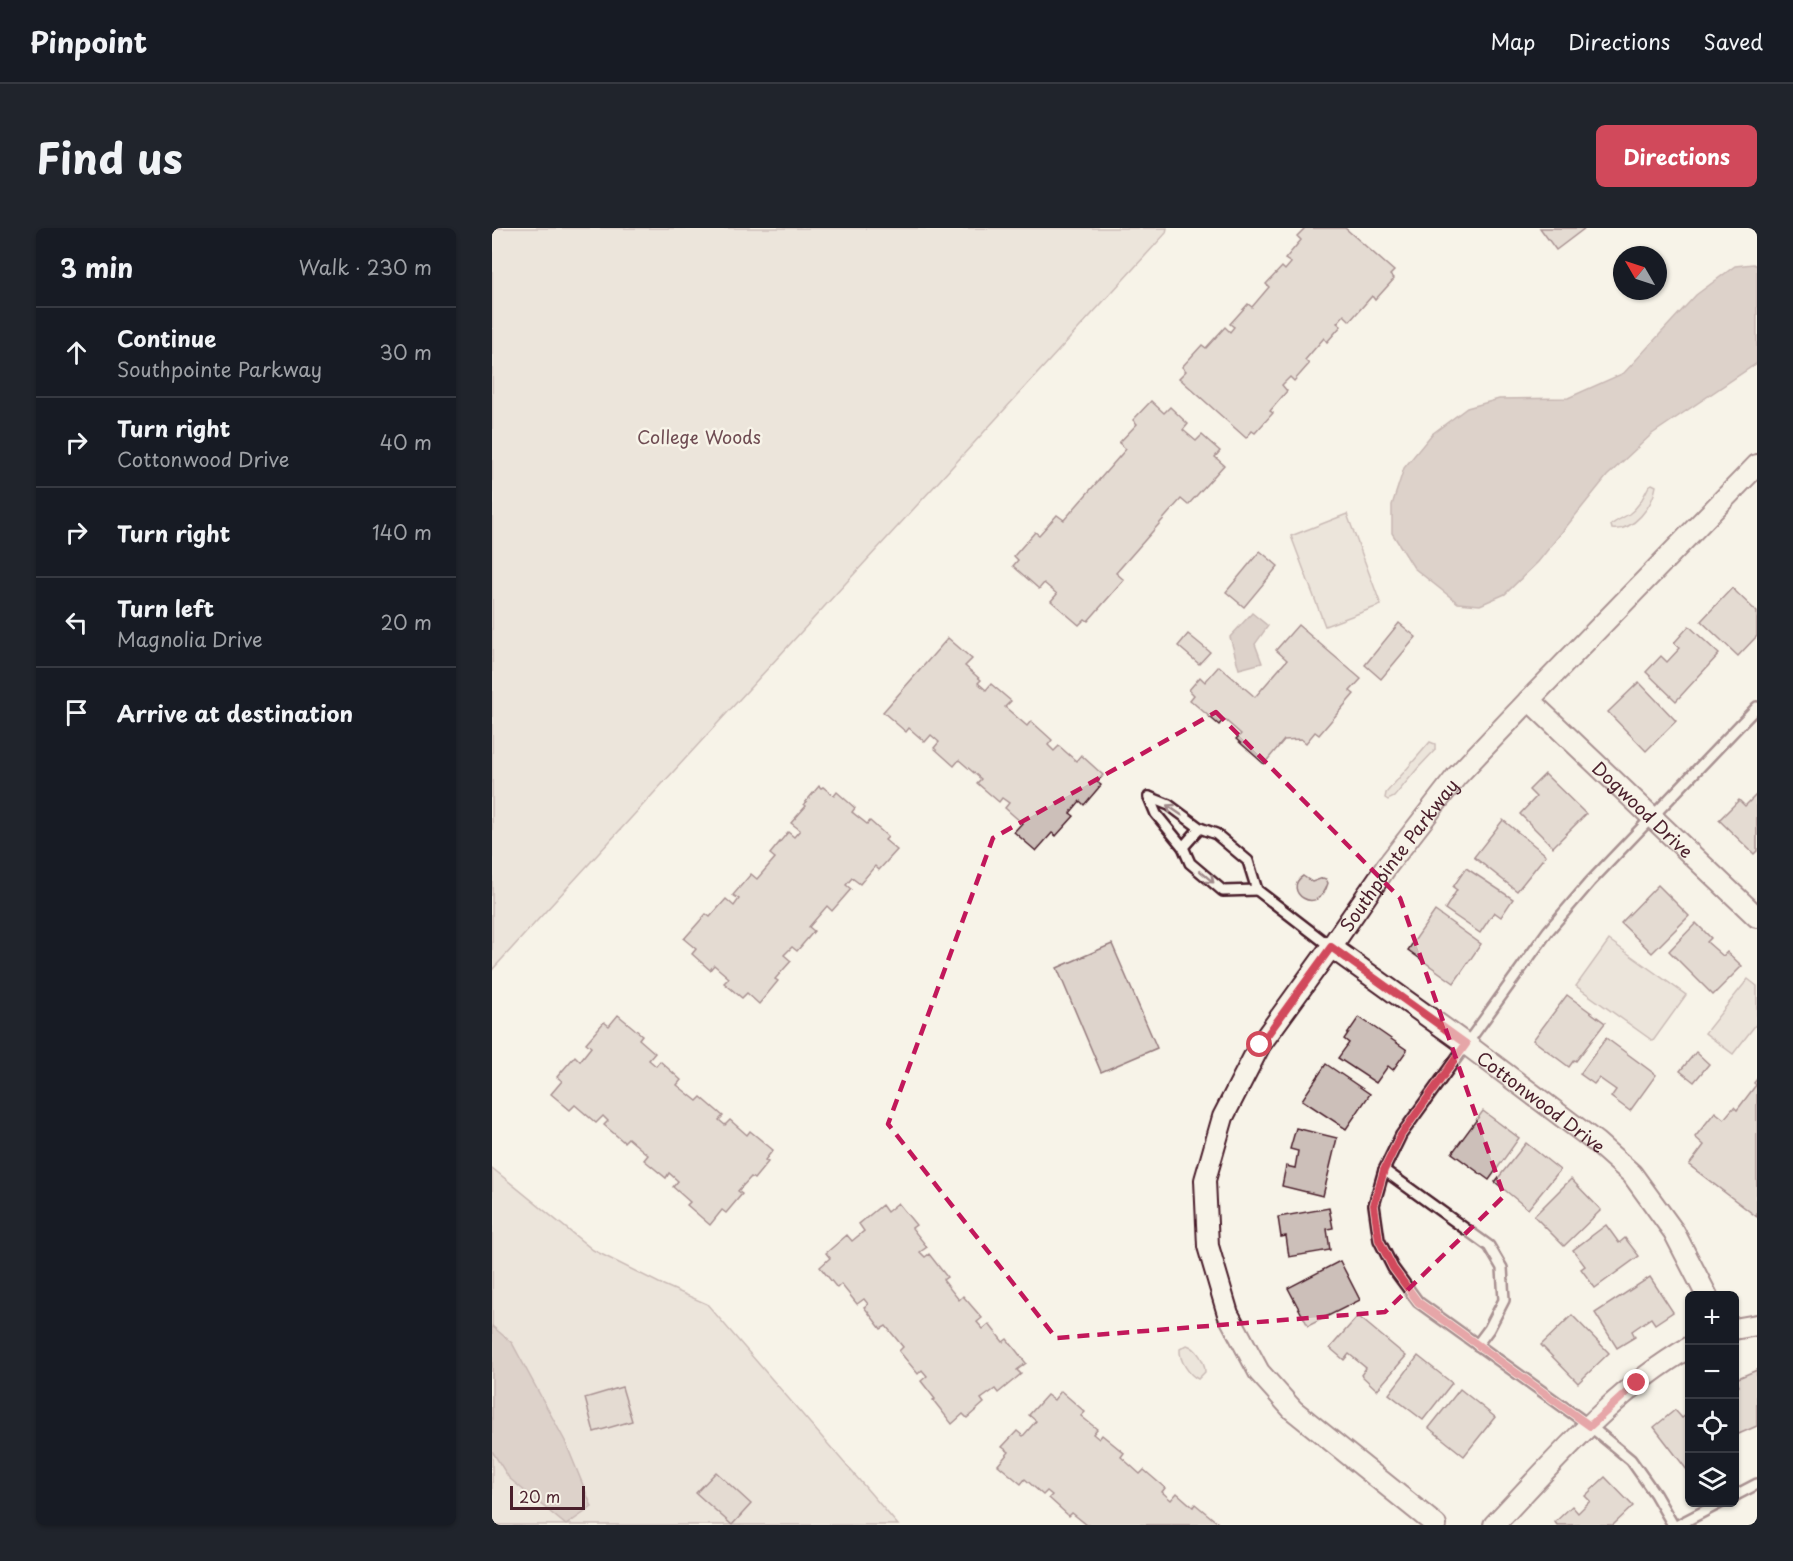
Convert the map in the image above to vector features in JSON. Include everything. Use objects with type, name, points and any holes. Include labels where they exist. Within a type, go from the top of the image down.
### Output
[{"type":"street","name":"Southpointe Parkway","points":[[1436,1525],[1293,1410],[1259,1372],[1228,1314],[1208,1246],[1205,1180],[1223,1117],[1260,1045],[1388,866],[1456,777],[1757,465]]},
{"type":"street","name":"Dogwood Drive","points":[[1528,700],[1757,917]]},
{"type":"street","name":"Cottonwood Drive","points":[[1331,947],[1466,1044],[1596,1142],[1632,1174],[1674,1232],[1704,1291]]},
{"type":"street","points":[[1739,1328],[1757,1325]]},
{"type":"street","points":[[1494,1525],[1590,1426],[1637,1383],[1685,1350]]},
{"type":"lane","points":[[1673,1525],[1656,1494],[1631,1460],[1590,1426],[1418,1302],[1393,1268],[1379,1240],[1374,1205],[1384,1170],[1401,1135],[1548,931],[1590,882],[1757,707]]},
{"type":"lane","points":[[1257,890],[1223,891],[1190,863],[1183,847],[1156,814],[1149,797],[1168,806],[1200,828],[1216,834],[1248,861],[1257,890],[1331,947]]},
{"type":"lane","points":[[1183,847],[1200,828]]},
{"type":"lane","points":[[1384,1170],[1489,1246],[1502,1268],[1504,1300],[1489,1329],[1477,1345]]},
{"type":"lane","points":[[1739,1493],[1757,1484]]},
{"type":"lane","points":[[1678,1525],[1714,1507]]},
{"type":"highlighted area","points":[[1216,712],[1400,898],[1504,1196],[1385,1312],[1056,1338],[888,1124],[993,838]]},
{"type":"green space","name":"College Woods","points":[[492,228],[1167,228],[1166,233],[492,970]]},
{"type":"green space","points":[[1652,484],[1656,486],[1654,494],[1641,516],[1627,526],[1612,529],[1611,525],[1636,508]]},
{"type":"green space","points":[[1347,514],[1381,605],[1325,626],[1291,536]]},
{"type":"green space","points":[[1430,742],[1435,744],[1435,750],[1394,797],[1388,800],[1385,798],[1386,793]]},
{"type":"green space","points":[[1303,876],[1312,882],[1326,879],[1328,883],[1323,894],[1317,899],[1310,900],[1299,894],[1296,888],[1297,882]]},
{"type":"green space","points":[[1609,940],[1686,995],[1653,1041],[1576,986]]},
{"type":"green space","points":[[1112,944],[1157,1048],[1101,1072],[1057,968]]},
{"type":"green space","points":[[1748,979],[1757,986],[1757,1023],[1733,1054],[1705,1033]]},
{"type":"green space","points":[[492,1168],[593,1250],[707,1304],[898,1525],[492,1525]]},
{"type":"green space","points":[[1187,1345],[1197,1352],[1204,1364],[1205,1372],[1198,1379],[1188,1371],[1181,1358],[1180,1349]]},
{"type":"shaded area","points":[[1753,264],[1757,266],[1757,363],[1652,434],[1607,476],[1538,562],[1505,594],[1480,605],[1458,603],[1414,568],[1392,533],[1392,505],[1404,468],[1432,434],[1467,408],[1499,399],[1568,398],[1624,373],[1696,295],[1735,266]]},
{"type":"shaded area","points":[[1252,613],[1268,626],[1255,644],[1262,663],[1239,669],[1230,637]]},
{"type":"shaded area","points":[[492,1326],[512,1343],[565,1441],[592,1507],[566,1525],[509,1478],[492,1451]]},
{"type":"building","points":[[1305,228],[1345,228],[1394,271],[1390,275],[1394,279],[1375,300],[1372,296],[1350,321],[1344,315],[1337,323],[1341,326],[1327,342],[1324,338],[1305,360],[1309,364],[1294,381],[1290,377],[1282,385],[1287,391],[1270,411],[1273,413],[1255,433],[1252,431],[1246,438],[1179,378],[1186,371],[1182,367],[1202,345],[1206,348],[1225,327],[1230,332],[1234,327],[1230,324],[1248,304],[1252,307],[1269,287],[1266,284],[1282,267],[1285,270],[1291,263],[1285,259],[1301,240],[1297,236]]},
{"type":"building","points":[[1540,228],[1585,228],[1556,250]]},
{"type":"building","points":[[1151,401],[1164,413],[1170,407],[1188,424],[1183,430],[1196,441],[1202,435],[1220,451],[1215,457],[1224,465],[1188,505],[1181,499],[1116,573],[1124,580],[1088,621],[1085,619],[1079,625],[1051,601],[1057,594],[1044,583],[1039,589],[1013,566],[1018,560],[1014,556],[1035,532],[1039,535],[1057,515],[1064,520],[1126,449],[1119,443],[1137,424],[1133,420]]},
{"type":"building","points":[[1260,551],[1278,566],[1244,607],[1226,592]]},
{"type":"building","points":[[1732,588],[1757,612],[1757,636],[1738,656],[1701,621]]},
{"type":"building","points":[[1399,623],[1416,637],[1381,679],[1365,665]]},
{"type":"building","points":[[1298,625],[1361,679],[1350,691],[1354,694],[1319,735],[1315,732],[1306,743],[1301,739],[1284,740],[1264,764],[1236,739],[1241,734],[1224,719],[1219,725],[1190,700],[1194,695],[1189,690],[1200,677],[1205,682],[1219,666],[1255,697],[1287,660],[1276,650]]},
{"type":"building","points":[[1689,626],[1719,654],[1676,701],[1646,672],[1661,656],[1667,662],[1680,648],[1674,643]]},
{"type":"building","points":[[1188,634],[1210,652],[1199,664],[1178,646]]},
{"type":"building","points":[[948,638],[972,659],[965,666],[981,680],[978,683],[986,690],[991,684],[1011,701],[1005,707],[1027,726],[1031,721],[1052,740],[1048,745],[1054,751],[1059,746],[1076,761],[1081,755],[1103,775],[1097,782],[1101,785],[1084,805],[1080,801],[1070,813],[1074,816],[1056,836],[1052,833],[1036,851],[1014,832],[1022,823],[1005,808],[1009,803],[1002,798],[999,802],[977,783],[981,779],[959,760],[954,766],[934,748],[939,742],[931,735],[925,742],[909,728],[906,732],[883,712]]},
{"type":"building","points":[[1639,682],[1676,721],[1646,751],[1608,712]]},
{"type":"building","points":[[1545,774],[1586,814],[1553,847],[1520,814],[1536,797],[1529,790]]},
{"type":"building","points":[[819,786],[834,796],[837,792],[855,808],[852,812],[867,824],[870,821],[888,837],[885,840],[897,850],[879,870],[875,866],[860,884],[852,878],[846,885],[851,889],[832,911],[827,906],[809,927],[814,931],[797,951],[792,947],[784,955],[791,961],[775,979],[778,981],[759,1004],[747,993],[742,998],[724,983],[729,978],[714,965],[710,970],[692,954],[696,949],[684,939],[706,914],[710,917],[726,899],[734,906],[739,899],[733,895],[751,874],[757,879],[775,858],[770,854],[788,832],[794,837],[800,830],[791,823]]},
{"type":"building","points":[[1757,794],[1757,851],[1754,854],[1719,820],[1739,800],[1745,806]]},
{"type":"building","points":[[1503,820],[1546,855],[1517,891],[1474,857]]},
{"type":"building","points":[[1466,868],[1513,899],[1501,917],[1494,912],[1480,933],[1445,909],[1457,890],[1453,887]]},
{"type":"building","points":[[1658,885],[1689,916],[1652,953],[1621,923]]},
{"type":"building","points":[[1435,911],[1481,944],[1454,983],[1408,950]]},
{"type":"building","points":[[1696,923],[1711,938],[1707,942],[1723,956],[1727,952],[1742,966],[1713,995],[1669,951]]},
{"type":"building","points":[[1567,995],[1605,1023],[1569,1067],[1533,1040]]},
{"type":"building","points":[[618,1015],[642,1035],[639,1039],[655,1053],[649,1060],[656,1066],[660,1061],[681,1080],[677,1085],[697,1101],[701,1097],[723,1116],[719,1120],[725,1125],[730,1120],[747,1135],[750,1131],[773,1150],[765,1160],[768,1162],[754,1179],[751,1177],[738,1191],[742,1194],[726,1213],[722,1210],[710,1225],[687,1205],[690,1202],[673,1187],[678,1181],[669,1173],[666,1178],[644,1160],[648,1155],[628,1138],[624,1142],[604,1125],[608,1121],[603,1116],[596,1123],[575,1105],[570,1110],[551,1094],[562,1081],[557,1077],[575,1056],[580,1061],[591,1047],[586,1043],[604,1022],[609,1026]]},
{"type":"building","points":[[1359,1017],[1407,1050],[1393,1070],[1388,1066],[1376,1083],[1338,1058],[1349,1043],[1344,1039]]},
{"type":"building","points":[[1606,1038],[1656,1075],[1630,1111],[1611,1097],[1616,1090],[1599,1078],[1594,1084],[1580,1074]]},
{"type":"building","points":[[1696,1052],[1709,1064],[1694,1082],[1680,1071]]},
{"type":"building","points":[[1326,1064],[1370,1094],[1346,1129],[1302,1100]]},
{"type":"building","points":[[1757,1079],[1757,1217],[1689,1165],[1704,1145],[1695,1137],[1715,1112],[1724,1119],[1734,1107],[1737,1110],[1756,1085],[1754,1083]]},
{"type":"building","points":[[1483,1111],[1519,1138],[1489,1180],[1452,1153]]},
{"type":"building","points":[[1296,1128],[1337,1138],[1323,1196],[1282,1186],[1286,1166],[1295,1168],[1298,1151],[1290,1149]]},
{"type":"building","points":[[1526,1143],[1560,1170],[1528,1209],[1495,1182]]},
{"type":"building","points":[[1571,1179],[1601,1210],[1564,1246],[1534,1216]]},
{"type":"building","points":[[898,1203],[916,1225],[912,1228],[927,1247],[920,1252],[925,1257],[929,1254],[947,1277],[943,1280],[959,1300],[963,1296],[982,1318],[977,1322],[983,1329],[989,1324],[1003,1342],[1007,1339],[1026,1363],[1017,1370],[1021,1374],[998,1393],[995,1389],[981,1399],[984,1403],[967,1418],[963,1414],[952,1424],[921,1381],[927,1376],[922,1370],[918,1374],[899,1351],[903,1347],[886,1326],[881,1329],[864,1307],[868,1304],[864,1299],[857,1304],[841,1284],[837,1288],[820,1267],[830,1258],[826,1253],[847,1235],[852,1241],[864,1231],[859,1224],[882,1205],[887,1212]]},
{"type":"building","points":[[1329,1208],[1333,1228],[1327,1229],[1330,1250],[1289,1257],[1286,1236],[1281,1237],[1278,1217]]},
{"type":"building","points":[[1606,1225],[1619,1243],[1625,1238],[1639,1256],[1595,1288],[1581,1269],[1585,1266],[1573,1250]]},
{"type":"building","points":[[1340,1261],[1360,1300],[1308,1326],[1288,1288]]},
{"type":"building","points":[[1650,1277],[1673,1312],[1655,1324],[1651,1318],[1632,1331],[1635,1337],[1617,1348],[1595,1313]]},
{"type":"building","points":[[1572,1315],[1609,1353],[1578,1383],[1541,1345]]},
{"type":"building","points":[[1358,1316],[1406,1356],[1377,1390],[1361,1375],[1366,1368],[1349,1354],[1344,1360],[1330,1348]]},
{"type":"building","points":[[1418,1356],[1452,1383],[1423,1420],[1389,1394]]},
{"type":"building","points":[[1757,1370],[1757,1426],[1739,1434],[1739,1386],[1739,1378]]},
{"type":"building","points":[[622,1387],[632,1421],[594,1432],[585,1398]]},
{"type":"building","points":[[1460,1389],[1495,1417],[1464,1456],[1429,1428]]},
{"type":"building","points":[[1061,1391],[1085,1412],[1081,1416],[1097,1429],[1093,1434],[1099,1439],[1102,1435],[1124,1453],[1121,1457],[1140,1474],[1144,1470],[1165,1488],[1162,1492],[1171,1500],[1177,1493],[1193,1507],[1195,1504],[1218,1523],[1216,1525],[1087,1525],[1072,1513],[1069,1516],[1049,1498],[1052,1495],[1047,1491],[1043,1495],[1025,1479],[1021,1484],[998,1465],[1009,1452],[1002,1447],[1017,1431],[1023,1436],[1036,1421],[1029,1415],[1047,1395],[1054,1400]]},
{"type":"building","points":[[1675,1410],[1682,1418],[1685,1416],[1685,1467],[1654,1427]]},
{"type":"building","points":[[716,1472],[751,1504],[732,1525],[696,1493]]},
{"type":"building","points":[[1605,1477],[1633,1506],[1613,1525],[1557,1525],[1555,1522],[1572,1506],[1578,1513],[1590,1501],[1585,1496]]},
{"type":"route","points":[[1260,1045],[1331,947],[1466,1044],[1401,1135],[1384,1170],[1374,1205],[1379,1240],[1393,1268],[1418,1302],[1590,1426],[1637,1383]]}]
